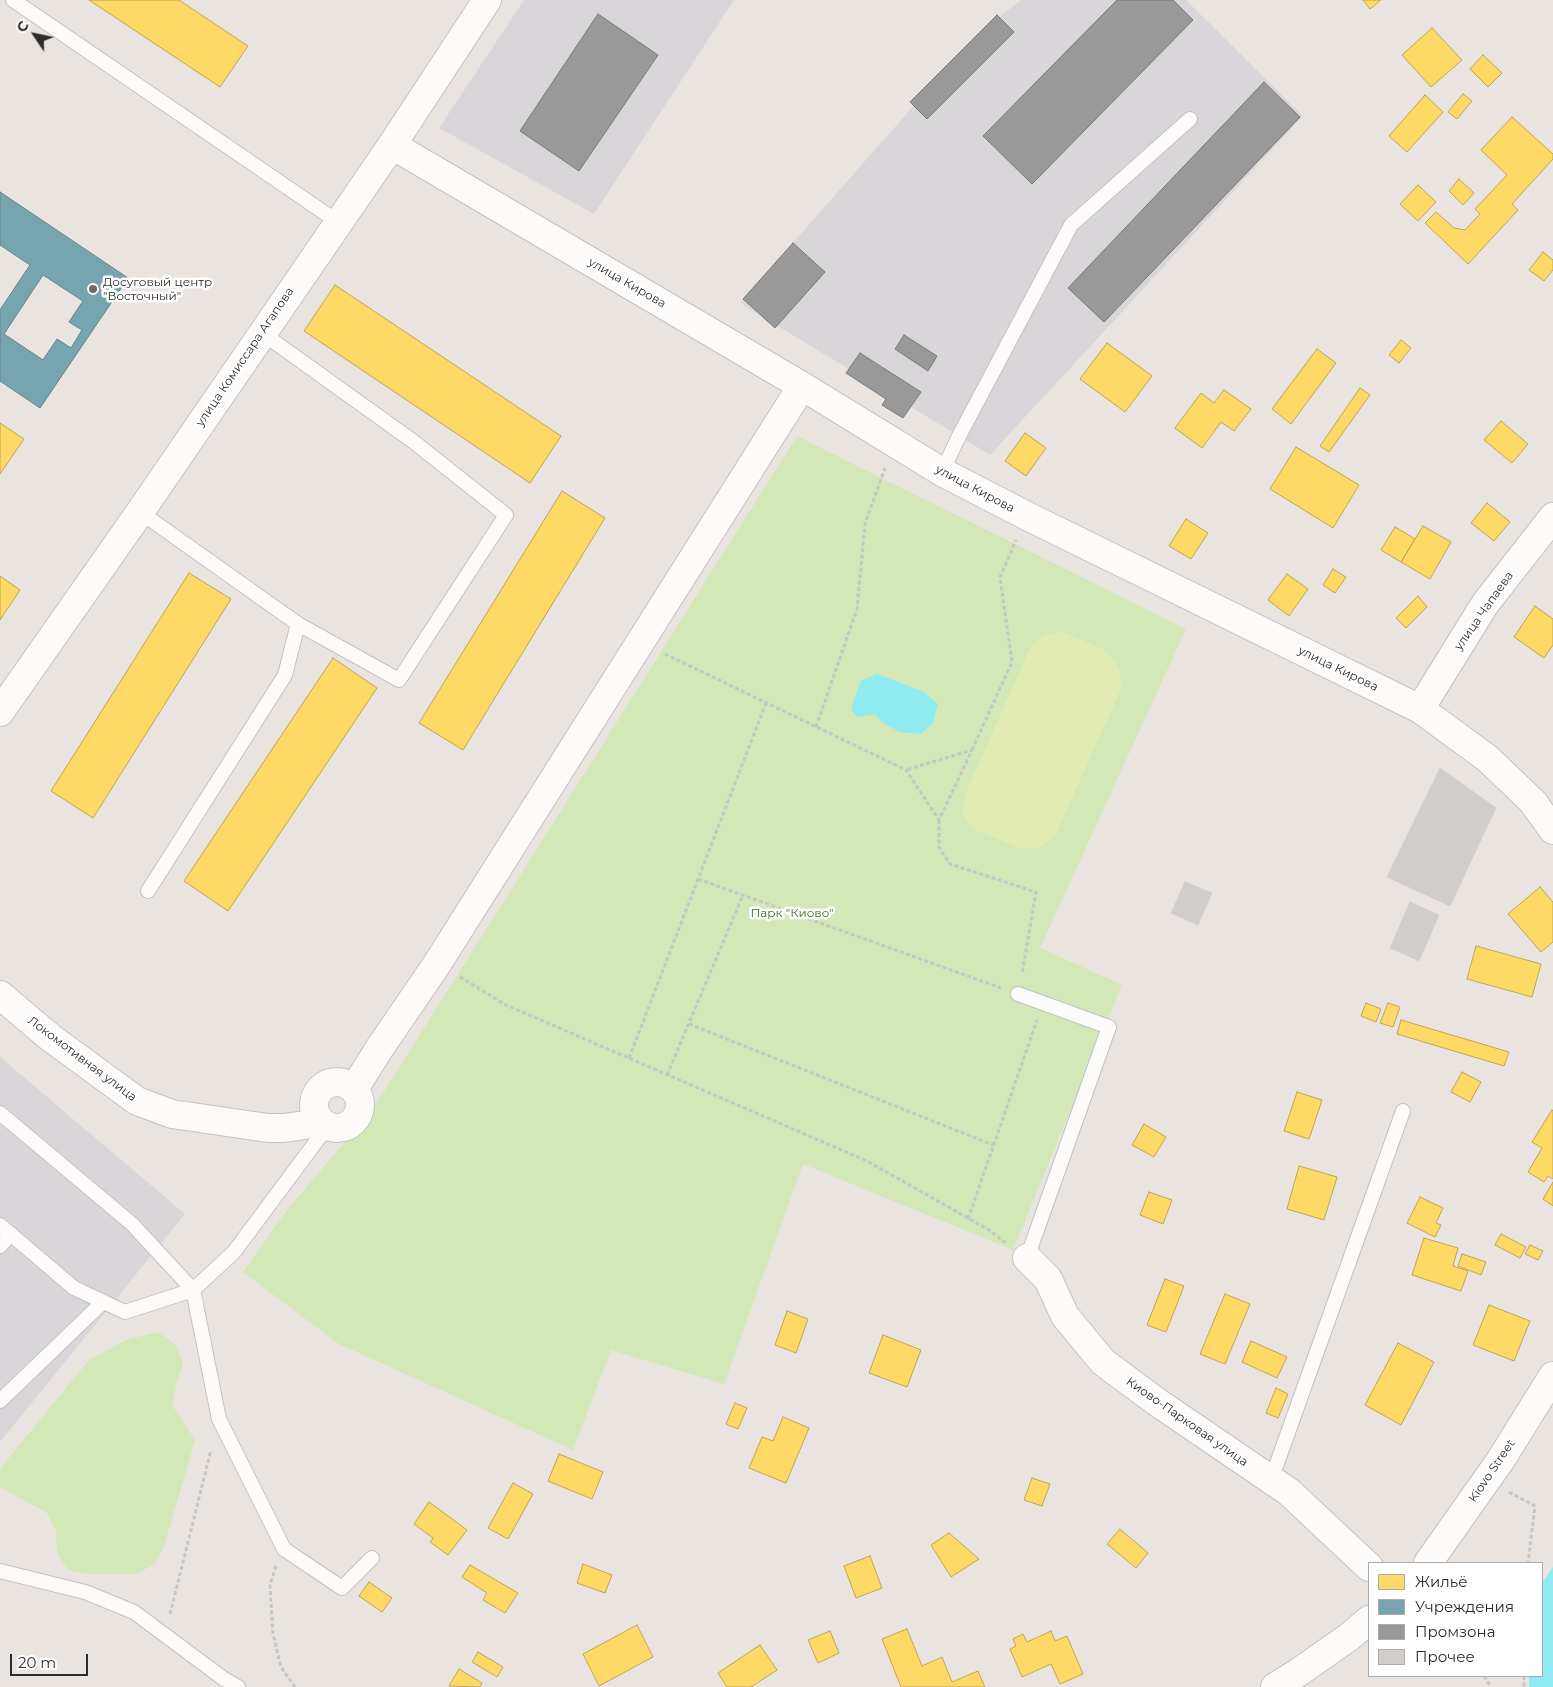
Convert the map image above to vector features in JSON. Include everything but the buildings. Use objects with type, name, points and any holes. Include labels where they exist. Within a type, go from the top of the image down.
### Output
[{"type":"street","name":"улица Комиссара Агапова","points":[[0,712],[392,145],[487,0]]},
{"type":"street","name":"улица Кирова","points":[[392,145],[802,386],[942,472],[1027,516],[1420,709],[1487,758],[1533,802],[1553,830]]},
{"type":"street","points":[[437,964],[802,386]]},
{"type":"street","name":"улица Чапаева","points":[[1420,709],[1485,604],[1553,517]]},
{"type":"street","name":"Локомотивная улица","points":[[0,995],[51,1038],[137,1102],[172,1114],[268,1128],[284,1128],[322,1122],[336,1129],[345,1127],[353,1122],[358,1115],[359,1097],[354,1089],[437,964]]},
{"type":"street","name":"Киово-Парковая улица","points":[[1027,1258],[1048,1279],[1065,1316],[1103,1362],[1289,1492],[1368,1566]]},
{"type":"street","name":"Kiovo Street","points":[[1429,1562],[1487,1481],[1553,1376]]},
{"type":"street","points":[[1275,1687],[1334,1648],[1368,1621]]},
{"type":"lane","points":[[13,0],[338,222]]},
{"type":"lane","points":[[942,472],[959,436],[1071,225],[1190,119]]},
{"type":"lane","points":[[140,512],[298,624],[399,680],[506,515],[414,442],[262,333]]},
{"type":"lane","points":[[148,890],[285,675],[298,624]]},
{"type":"lane","points":[[1018,994],[1109,1027],[1027,1258]]},
{"type":"lane","points":[[1271,1480],[1403,1111]]},
{"type":"lane","points":[[0,1113],[132,1224],[193,1290],[219,1419],[284,1550],[342,1588],[372,1558]]},
{"type":"lane","points":[[0,1225],[74,1288],[125,1312],[193,1290],[234,1252],[322,1122]]},
{"type":"lane","points":[[0,1246],[11,1234]]},
{"type":"lane","points":[[0,1401],[103,1302]]},
{"type":"lane","points":[[0,1572],[85,1592],[134,1612],[224,1679],[238,1687]]},
{"type":"path","points":[[816,727],[857,609],[865,524],[895,443]]},
{"type":"path","points":[[698,878],[1018,994],[1036,892],[950,864],[940,847],[939,820],[1012,662],[1000,577],[1027,516]]},
{"type":"path","points":[[640,642],[906,770],[939,820]]},
{"type":"path","points":[[629,1058],[766,703]]},
{"type":"path","points":[[906,770],[972,750]]},
{"type":"path","points":[[668,1075],[743,895]]},
{"type":"path","points":[[437,964],[506,1005],[867,1162],[989,1230],[1027,1258]]},
{"type":"path","points":[[968,1219],[1043,1003]]},
{"type":"path","points":[[689,1024],[994,1145]]},
{"type":"path","points":[[165,1634],[219,1419]]},
{"type":"path","points":[[1487,1481],[1535,1506],[1528,1562]]},
{"type":"path","points":[[284,1550],[280,1553],[270,1585],[271,1611],[277,1657],[281,1667],[295,1687]]},
{"type":"shaded area","points":[[524,0],[734,0],[594,214],[439,128]]},
{"type":"shaded area","points":[[1021,0],[1186,0],[1303,116],[990,455],[740,303],[975,36]]},
{"type":"shaded area","points":[[0,1057],[185,1214],[0,1442]]},
{"type":"green space","name":"Парк \"Киово\"","points":[[797,436],[1186,629],[1040,948],[1122,985],[1013,1250],[803,1164],[724,1384],[611,1350],[573,1450],[339,1344],[243,1272],[287,1210],[373,1109]]},
{"type":"green space","points":[[1063,632],[1105,650],[1119,668],[1122,687],[1055,836],[1040,848],[1021,849],[971,828],[962,813],[965,794],[1030,648],[1043,635]]},
{"type":"green space","points":[[158,1332],[176,1345],[183,1364],[176,1384],[172,1405],[195,1440],[164,1546],[155,1564],[136,1574],[89,1574],[68,1570],[57,1553],[56,1531],[47,1513],[0,1487],[0,1472],[3,1465],[89,1360],[126,1340]]},
{"type":"water","points":[[877,674],[922,691],[938,704],[933,723],[921,734],[900,732],[882,722],[875,714],[857,717],[852,711],[852,705],[861,681]]},
{"type":"water","points":[[1553,1567],[1553,1687],[1529,1687],[1529,1677],[1543,1677],[1543,1582]]},
{"type":"place","name":"Досуговый центр \"Восточный\"","points":[[93,289]]}]
